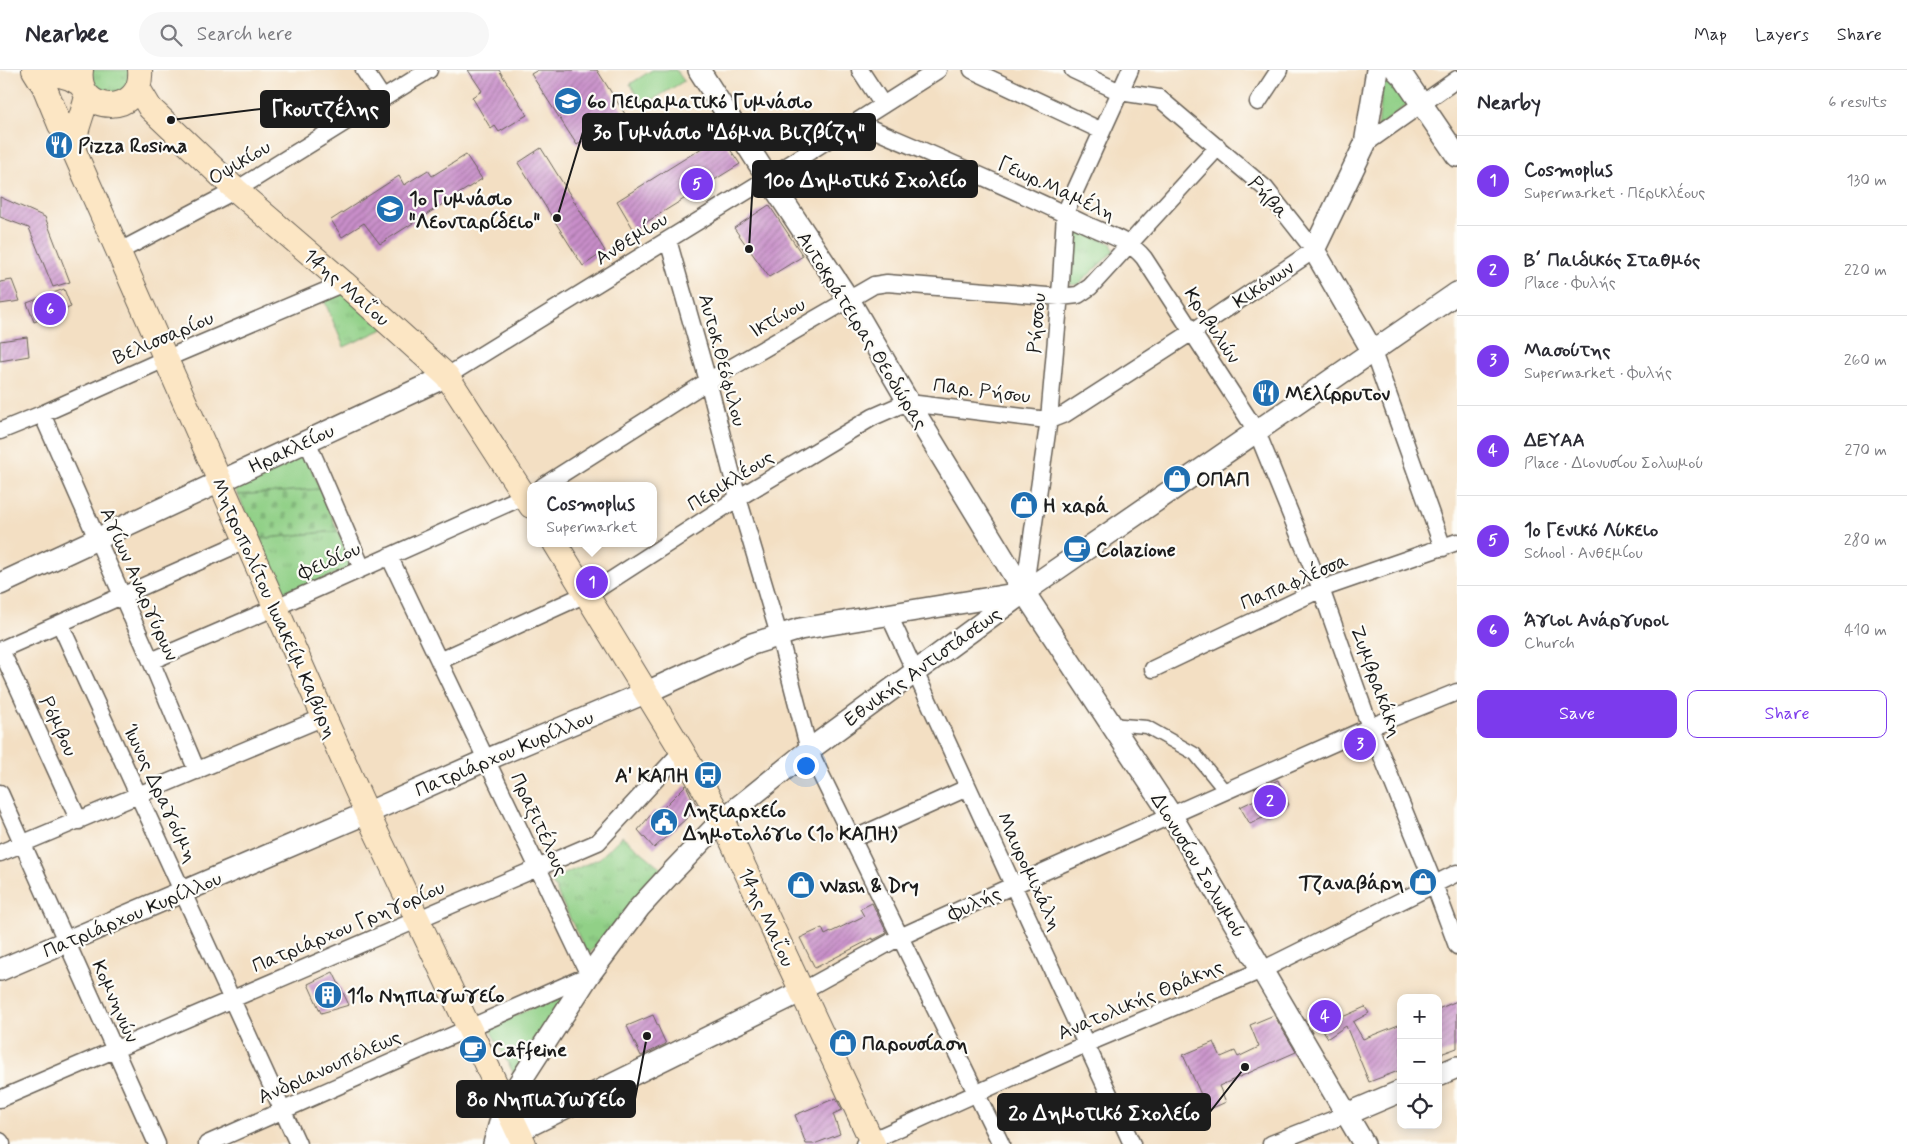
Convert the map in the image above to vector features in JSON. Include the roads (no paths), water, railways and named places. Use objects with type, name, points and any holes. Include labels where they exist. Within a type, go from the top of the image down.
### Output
[{"type":"main road","name":"Μητροπολίτου Ιωακείμ Καβύρη","points":[[34,70],[44,86],[60,125],[74,151],[274,608],[368,814],[505,1104],[516,1140]]},
{"type":"main road","points":[[42,70],[83,83],[94,101],[114,106],[132,96],[139,75]]},
{"type":"main road","name":"14ης Μαΐου","points":[[139,75],[150,108],[236,190],[344,283],[447,376],[527,488]]},
{"type":"main road","points":[[74,151],[76,130],[84,109],[83,83]]},
{"type":"main road","name":"14ης Μαΐου","points":[[558,547],[722,820],[802,991],[869,1143]]},
{"type":"street","points":[[364,70],[383,99]]},
{"type":"street","name":"Οψικίου","points":[[118,252],[236,190],[429,70]]},
{"type":"street","name":"Αυτοκράτειρας Θεοδώρας","points":[[699,70],[849,300],[1024,592]]},
{"type":"street","points":[[860,70],[883,105]]},
{"type":"street","name":"Ανθεμίου","points":[[447,376],[768,178],[938,70]]},
{"type":"street","points":[[972,70],[1102,131]]},
{"type":"street","name":"Ρήβα","points":[[1073,70],[1120,92],[1159,98],[1269,193],[1314,250],[1373,352]]},
{"type":"street","name":"Ρήσσου","points":[[1024,592],[1049,419],[1060,297],[1064,213],[1130,70]]},
{"type":"street","points":[[1258,102],[1279,70]]},
{"type":"street","name":"Κικόνων","points":[[1049,419],[1080,406],[1314,250],[1365,144],[1377,70]]},
{"type":"street","points":[[1396,70],[1404,78],[1457,156]]},
{"type":"street","points":[[1365,144],[1457,79]]},
{"type":"street","name":"Γεωρ.Μαμέλη","points":[[856,122],[1003,184],[1130,245]]},
{"type":"street","name":"Ικτίνου","points":[[552,482],[708,381],[880,282],[1060,297],[1083,292],[1130,245],[1218,147]]},
{"type":"street","name":"Αυτοκ.Θεόφιλου","points":[[668,240],[708,381],[738,498],[779,635],[809,750],[1001,1144]]},
{"type":"street","name":"Κροβυλών","points":[[1130,245],[1144,258],[1257,432]]},
{"type":"street","name":"Βελισσαρίου","points":[[0,431],[344,283]]},
{"type":"street","name":"Εθνικής Αντιστάσεως","points":[[494,1144],[505,1104],[589,975],[639,908],[722,820],[809,750],[1024,592],[1457,294]]},
{"type":"street","points":[[1373,352],[1450,545]]},
{"type":"street","name":"Ηρακλείου","points":[[0,584],[447,376]]},
{"type":"street","name":"Παρ. Ρήσου","points":[[909,403],[1049,419]]},
{"type":"street","name":"Περικλέους","points":[[439,661],[604,585],[738,498],[873,417],[909,403]]},
{"type":"street","name":"Αγίων Αναργύρων","points":[[42,414],[151,661],[197,771]]},
{"type":"street","name":"Ζυμβρακάκη","points":[[1257,432],[1320,589],[1370,727],[1434,884],[1457,946]]},
{"type":"street","points":[[307,440],[362,568]]},
{"type":"street","name":"Φειδίου","points":[[151,661],[527,497]]},
{"type":"street","points":[[0,650],[245,541]]},
{"type":"street","name":"Παπαφλέσσα","points":[[1152,669],[1320,589],[1450,545]]},
{"type":"street","name":"Πραξιτέλους","points":[[389,556],[589,975]]},
{"type":"street","name":"Πατριάρχου Κυρίλλου","points":[[0,970],[368,814],[486,760],[646,692],[752,644],[800,629],[1004,597],[1024,592]]},
{"type":"street","name":"Διονυσίου Σολωμού","points":[[1024,592],[1171,815],[1364,1144]]},
{"type":"street","name":"Μαυρομιχάλη","points":[[889,615],[1132,1144]]},
{"type":"street","name":"Ίωνος Δραγούμη","points":[[60,624],[298,1144]]},
{"type":"street","name":"Ρόμβου","points":[[0,650],[79,821]]},
{"type":"street","name":"Φυλής","points":[[516,1140],[802,991],[900,937],[1370,727],[1457,692]]},
{"type":"street","points":[[0,854],[324,717]]},
{"type":"street","points":[[1110,724],[1147,727],[1194,754],[1225,791]]},
{"type":"street","name":"Πατριάρχου Γρηγορίου","points":[[0,1099],[598,842],[682,751]]},
{"type":"street","points":[[853,839],[967,788]]},
{"type":"street","name":"Κομνηνών","points":[[0,793],[156,1144]]},
{"type":"street","name":"Ανατολικής Θράκης","points":[[869,1143],[1086,1044],[1262,970],[1457,873]]},
{"type":"street","name":"Ανδριανουπόλεως","points":[[207,1144],[589,975]]},
{"type":"street","points":[[1442,1073],[1457,1067]]},
{"type":"street","points":[[1271,1144],[1397,1093]]},
{"type":"street","points":[[0,1140],[2,1144]]},
{"type":"place","name":"6ο Πειραματικό Γυμνάσιο","points":[[568,101]]},
{"type":"place","name":"Γκουτζέλης","points":[[171,120]]},
{"type":"place","name":"Pizza Rosina","points":[[59,145]]},
{"type":"place","name":"1o Γενικό Λύκειο","points":[[697,184]]},
{"type":"place","name":"1ο Γυμνάσιο \"Λεονταρίδειο\"","points":[[390,209]]},
{"type":"place","name":"3ο Γυμνάσιο \"Δόμνα Βιζβίζη\"","points":[[557,218]]},
{"type":"place","name":"10ο Δημοτικό Σχολείο","points":[[749,249]]},
{"type":"place","name":"Άγιοι Ανάργυροι","points":[[50,309]]},
{"type":"place","name":"Μελίρρυτον","points":[[1266,393]]},
{"type":"place","name":"ΟΠΑΠ","points":[[1177,479]]},
{"type":"place","name":"Η χαρά","points":[[1024,505]]},
{"type":"place","name":"Colazione","points":[[1077,549]]},
{"type":"place","name":"Cosmoplus","points":[[592,582]]},
{"type":"place","name":"Μασούτης","points":[[1360,744]]},
{"type":"place","name":"Α' ΚΑΠΗ","points":[[708,775]]},
{"type":"place","name":"Β΄Παιδικός Σταθμός","points":[[1270,801]]},
{"type":"place","name":"Ληξιαρχείο Δημοτολόγιο (1ο ΚΑΠΗ)","points":[[664,822]]},
{"type":"place","name":"Τζαναβάρη","points":[[1423,882]]},
{"type":"place","name":"Wash & Dry","points":[[801,885]]},
{"type":"place","name":"11ο Νηπιαγωγείο","points":[[328,995]]},
{"type":"place","name":"ΔΕΥΑΑ","points":[[1325,1016]]},
{"type":"place","name":"8ο Νηπιαγωγείο","points":[[647,1036]]},
{"type":"place","name":"Παρουσίαση","points":[[843,1043]]},
{"type":"place","name":"Caffeine","points":[[473,1049]]},
{"type":"place","name":"2o Δημοτικό Σχολείο","points":[[1245,1067]]}]
